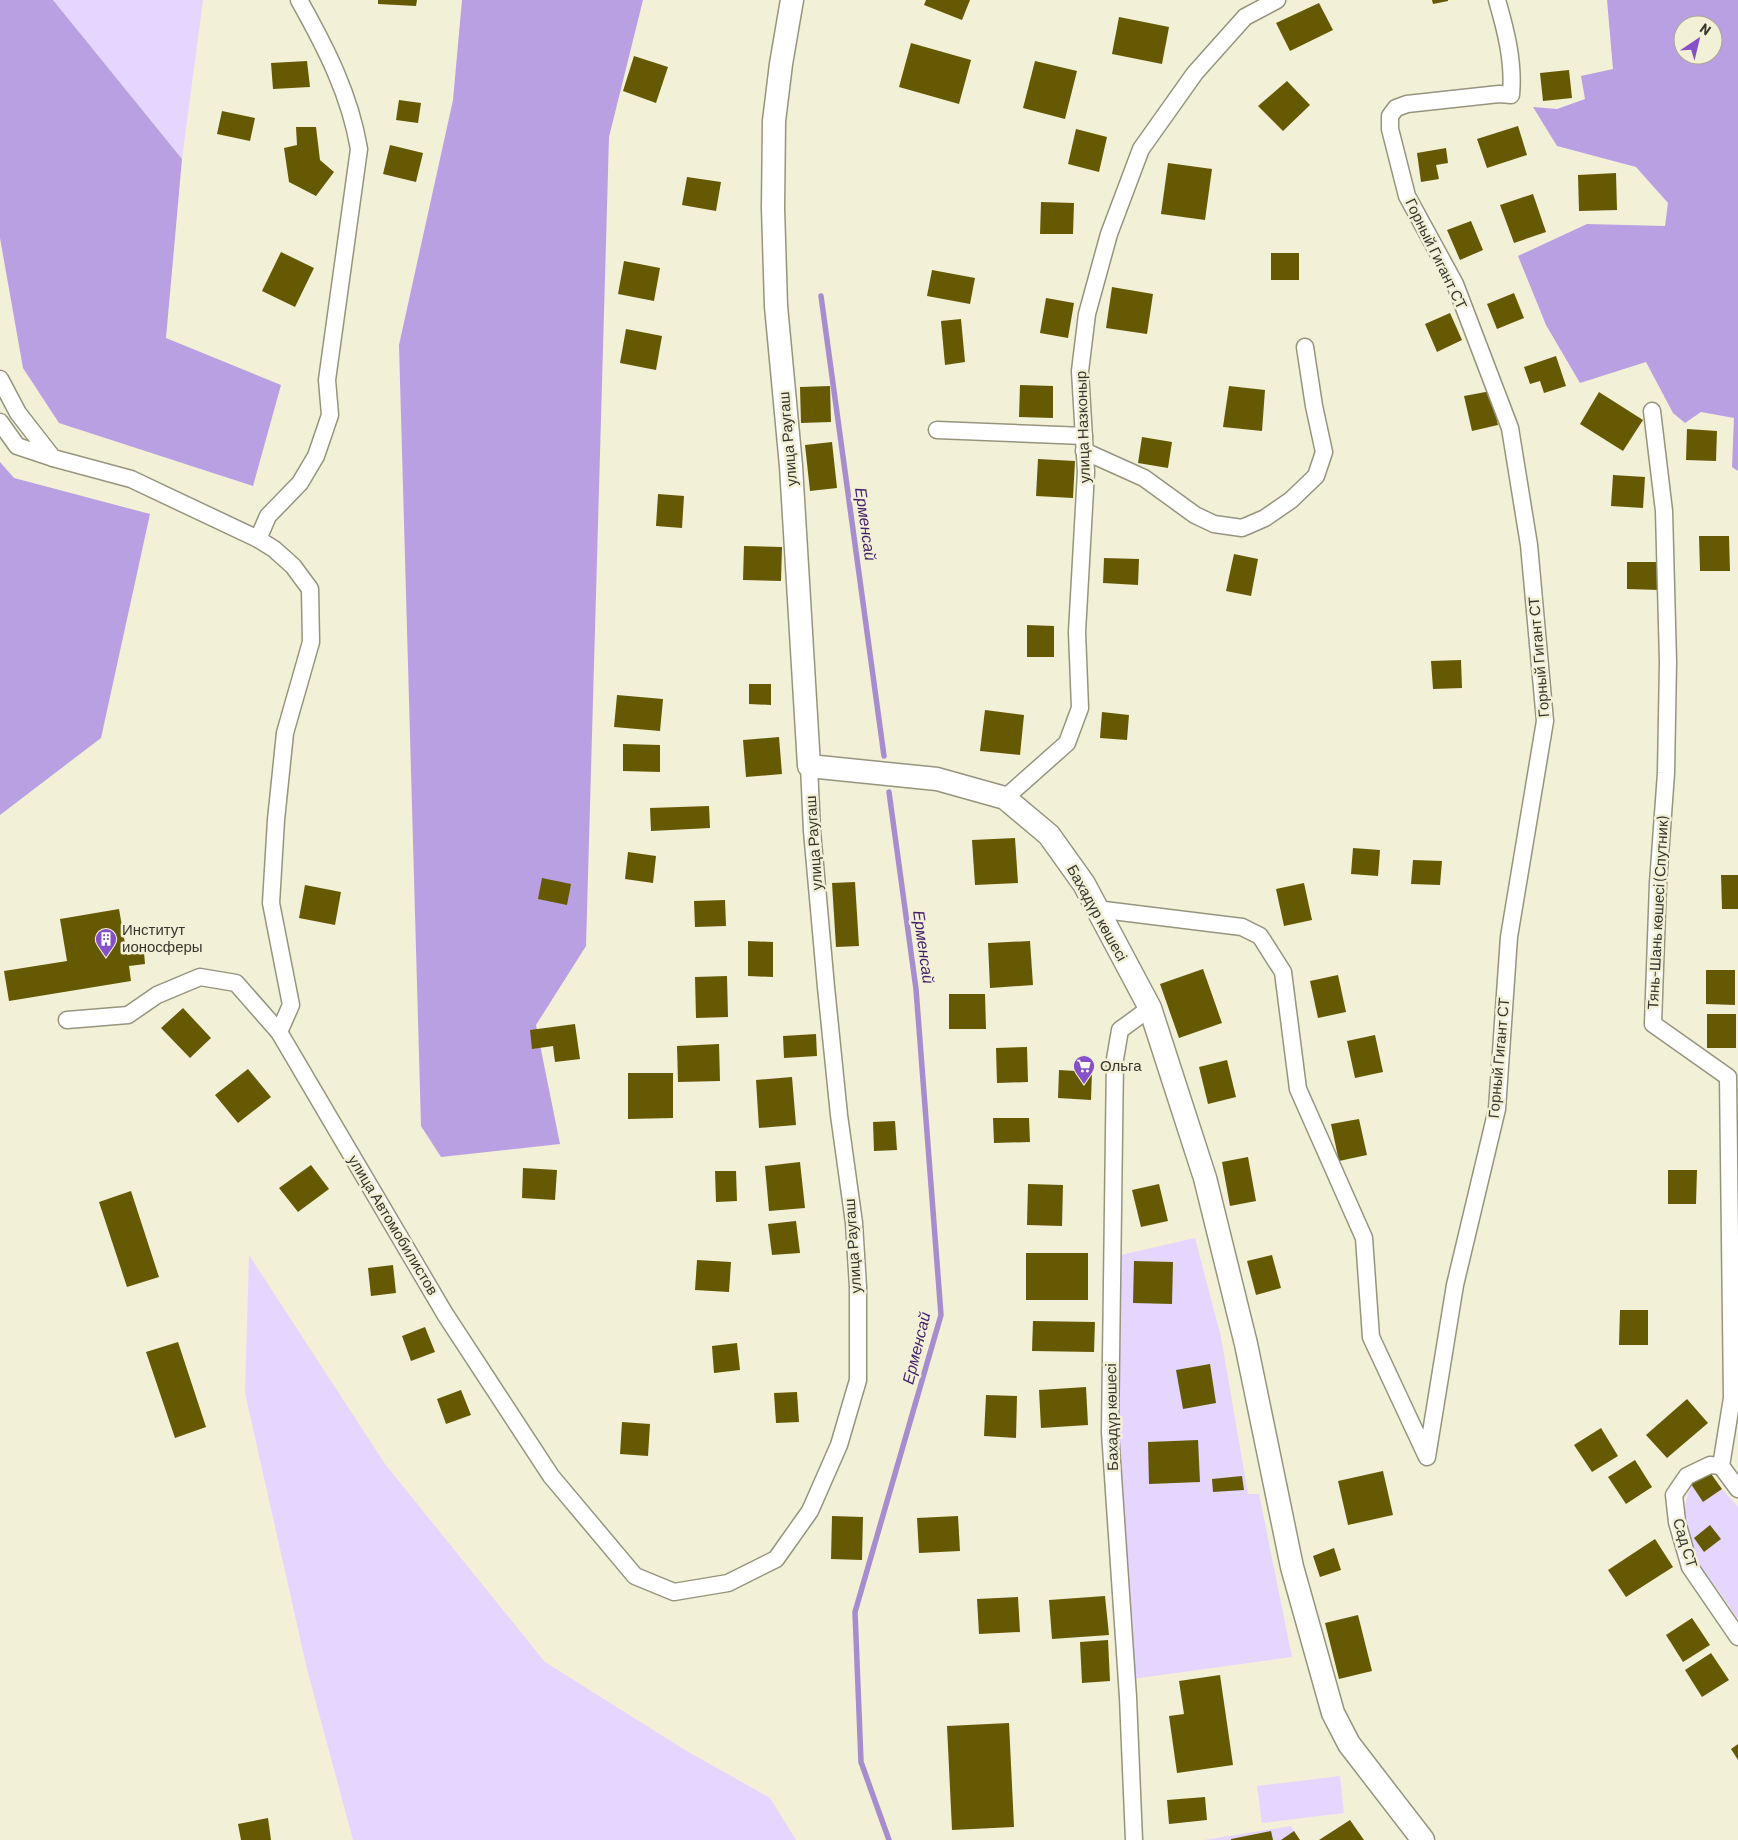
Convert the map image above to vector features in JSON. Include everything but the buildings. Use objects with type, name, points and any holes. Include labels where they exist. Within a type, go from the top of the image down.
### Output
[{"type":"street","points":[[258,539],[268,516],[300,483],[316,456],[330,415],[327,380],[359,149],[354,122],[341,83],[322,41],[299,0]]},
{"type":"street","name":"улица Раугаш","points":[[674,1592],[728,1583],[776,1559],[810,1511],[839,1445],[858,1380],[858,1287],[854,1224],[839,1115],[812,831],[791,466],[776,306],[773,208],[774,120],[792,0]]},
{"type":"street","name":"улица Назконыр","points":[[1004,798],[1067,743],[1080,708],[1077,632],[1086,472],[1080,371],[1087,314],[1109,234],[1142,149],[1195,73],[1245,17],[1278,0]]},
{"type":"street","name":"Горный Гигант СТ","points":[[1096,909],[1242,927],[1260,936],[1283,972],[1298,1089],[1364,1238],[1371,1337],[1427,1457],[1455,1285],[1497,1109],[1509,937],[1545,721],[1530,544],[1510,428],[1455,284],[1407,196],[1390,130],[1390,116],[1396,108],[1407,104],[1499,94],[1511,95],[1513,76],[1506,33],[1497,0]]},
{"type":"street","points":[[937,430],[1084,444],[1144,478],[1195,515],[1214,524],[1242,528],[1265,518],[1291,500],[1316,476],[1324,452],[1314,406],[1305,347]]},
{"type":"street","points":[[0,379],[18,413],[53,458]]},
{"type":"street","name":"Тянь-Шань көшесі (Спутник)","points":[[1652,411],[1664,511],[1668,662],[1666,773],[1658,883],[1652,1024],[1728,1077],[1732,1398],[1721,1466]]},
{"type":"street","points":[[0,422],[17,446],[53,458],[131,479],[258,539],[274,549],[293,566],[310,589],[311,642],[285,732],[276,820],[271,903],[292,1005],[279,1032]]},
{"type":"street","name":"Бахадүр көшесі","points":[[809,766],[938,779],[1004,798],[1049,834],[1084,884],[1150,1008],[1206,1178],[1246,1344],[1292,1567],[1332,1712],[1349,1744],[1422,1840]]},
{"type":"street","name":"улица Автомобилистов","points":[[67,1020],[128,1016],[157,995],[200,978],[236,983],[279,1032],[445,1314],[551,1476],[635,1576],[674,1592]]},
{"type":"street","name":"Бахадүр көшесі","points":[[1134,1840],[1128,1697],[1110,1432],[1114,1059],[1120,1030],[1150,1008]]},
{"type":"street","name":"Сад СТ","points":[[1721,1466],[1710,1465],[1687,1476],[1674,1495],[1677,1522],[1690,1567],[1738,1637]]},
{"type":"street","points":[[1721,1466],[1738,1489]]},
{"type":"shaded area","points":[[0,0],[53,0],[182,159],[166,338],[281,385],[253,486],[59,423],[23,368],[0,238]]},
{"type":"shaded area","points":[[53,0],[203,0],[182,159]]},
{"type":"shaded area","points":[[462,0],[643,0],[609,137],[586,946],[536,1025],[560,1144],[441,1157],[421,1126],[399,345],[453,100]]},
{"type":"shaded area","points":[[1607,0],[1738,0],[1738,471],[1732,467],[1734,418],[1701,412],[1685,423],[1673,413],[1646,362],[1580,383],[1546,325],[1518,256],[1587,224],[1665,226],[1668,203],[1636,167],[1557,146],[1533,107],[1557,109],[1585,99],[1581,76],[1613,69]]},
{"type":"shaded area","points":[[0,462],[14,478],[150,514],[101,738],[0,815]]},
{"type":"shaded area","points":[[1195,1238],[1221,1337],[1248,1494],[1259,1494],[1292,1657],[1132,1679],[1120,1498],[1121,1255]]},
{"type":"shaded area","points":[[249,1255],[385,1464],[545,1662],[685,1750],[770,1798],[796,1840],[353,1840],[307,1669],[245,1393]]},
{"type":"shaded area","points":[[1691,1484],[1703,1502],[1722,1489],[1738,1507],[1738,1619],[1698,1565],[1682,1516]]},
{"type":"shaded area","points":[[1340,1776],[1344,1813],[1262,1823],[1257,1786]]},
{"type":"shaded area","points":[[1291,1826],[1300,1840],[1204,1840]]},
{"type":"waterway","name":"Ерменсай","points":[[821,296],[884,756]]},
{"type":"waterway","name":"Ерменсай","points":[[889,792],[916,989],[941,1315],[855,1612],[861,1762],[889,1840]]},
{"type":"place","name":"Институт ионосферы","points":[[106,958]]},
{"type":"place","name":"Ольга","points":[[1084,1085]]}]
